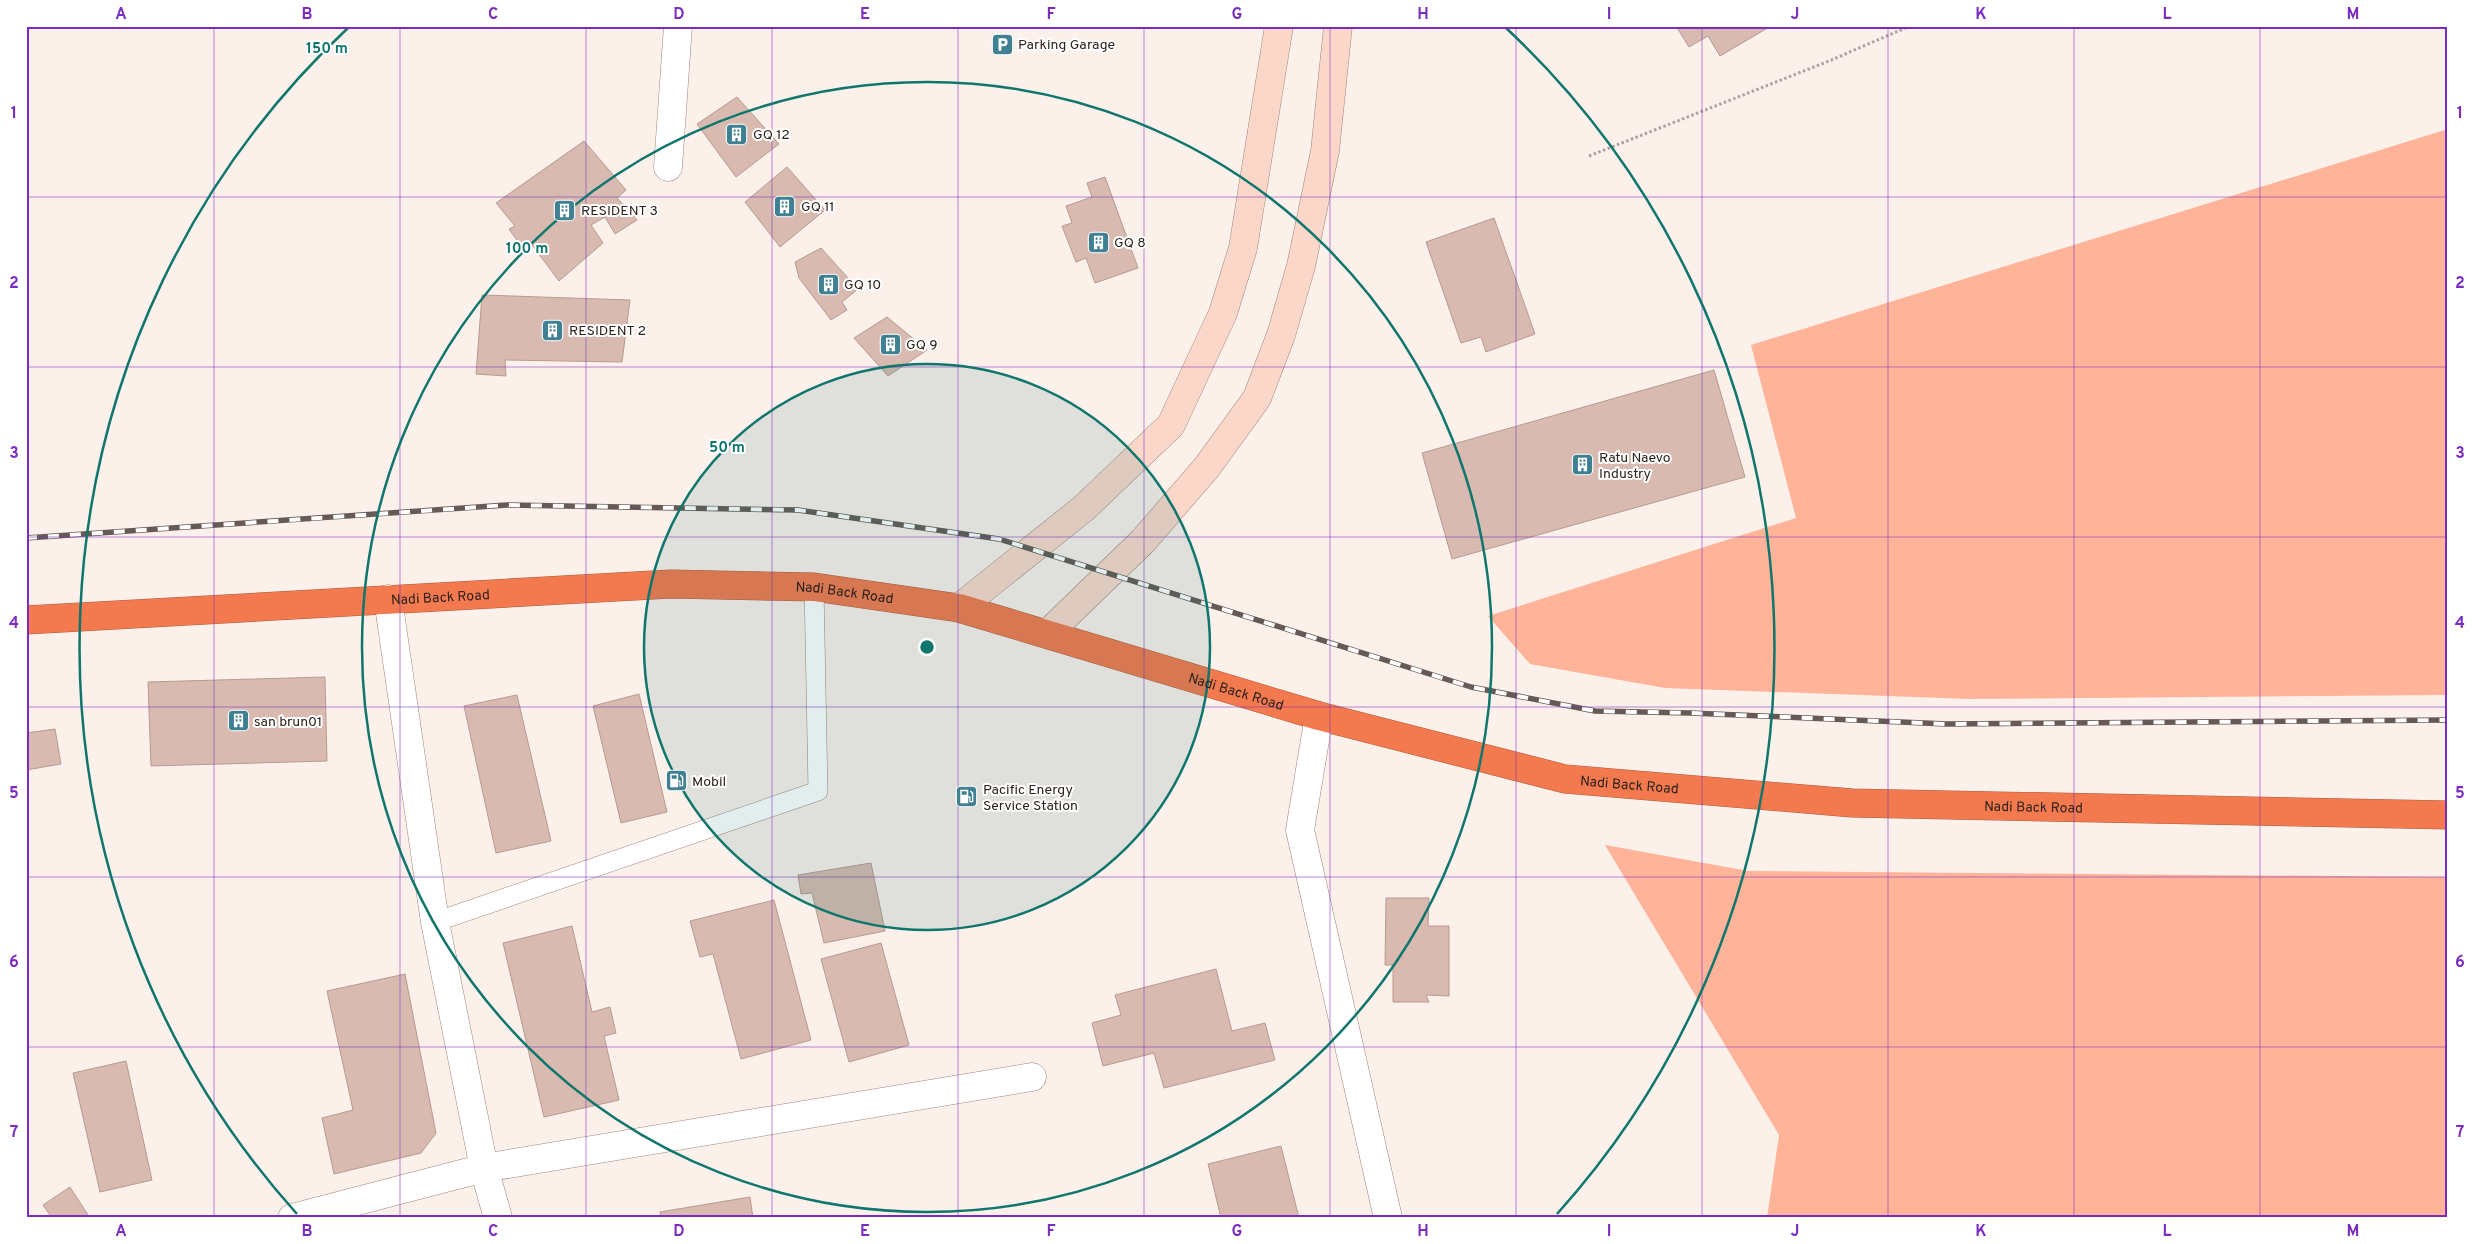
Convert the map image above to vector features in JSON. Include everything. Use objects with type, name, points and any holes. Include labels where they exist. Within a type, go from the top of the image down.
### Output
[{"type":"highway","name":"Nadi Back Road","points":[[26,620],[671,584],[814,587],[959,608],[1320,716],[1565,780],[1852,803],[2448,815]]},
{"type":"main road","points":[[959,608],[1084,508],[1171,425],[1223,313],[1243,248],[1279,26]]},
{"type":"main road","points":[[1047,634],[1143,541],[1207,467],[1256,398],[1281,335],[1302,266],[1326,152],[1338,26]]},
{"type":"street","points":[[668,167],[678,26]]},
{"type":"street","points":[[388,599],[435,922],[484,1168],[498,1218]]},
{"type":"street","points":[[1320,716],[1300,830],[1388,1218]]},
{"type":"street","points":[[292,1218],[484,1168],[1032,1076]]},
{"type":"lane","points":[[435,922],[818,791],[814,587]]},
{"type":"path","points":[[1589,156],[1829,61],[1910,26]]},
{"type":"shaded area","points":[[2448,129],[2448,695],[1970,699],[1665,688],[1530,664],[1488,616],[1796,518],[1751,345]]},
{"type":"shaded area","points":[[1605,845],[1748,871],[2448,877],[2448,1218],[1767,1218],[1779,1135]]},
{"type":"building","points":[[1676,26],[1771,26],[1720,56],[1708,36],[1689,47]]},
{"type":"building","name":"GQ 12","points":[[737,97],[779,144],[736,177],[697,124]]},
{"type":"building","name":"RESIDENT 3","points":[[584,141],[626,190],[617,198],[637,220],[615,234],[605,217],[591,225],[603,243],[559,281],[532,245],[524,250],[509,229],[515,226],[496,203]]},
{"type":"building","name":"GQ 11","points":[[787,167],[825,210],[780,247],[745,202]]},
{"type":"building","name":"GQ 8","points":[[1105,177],[1138,268],[1095,283],[1086,258],[1076,262],[1062,226],[1072,223],[1066,206],[1092,197],[1087,183]]},
{"type":"building","points":[[1494,218],[1535,334],[1486,352],[1481,337],[1461,343],[1426,242]]},
{"type":"building","name":"GQ 10","points":[[821,248],[858,289],[842,302],[847,310],[831,320],[799,278],[795,262]]},
{"type":"building","name":"RESIDENT 2","points":[[482,295],[630,300],[622,362],[505,360],[506,376],[476,374]]},
{"type":"building","name":"GQ 9","points":[[887,317],[927,350],[888,376],[854,338]]},
{"type":"building","name":"Ratu Naevo Industry","points":[[1714,370],[1745,477],[1452,559],[1422,453]]},
{"type":"building","name":"san brun01","points":[[325,677],[327,761],[151,766],[148,682]]},
{"type":"building","points":[[639,694],[667,812],[621,823],[593,706]]},
{"type":"building","points":[[517,695],[551,841],[496,853],[464,706]]},
{"type":"building","points":[[55,729],[61,764],[26,770],[26,733]]},
{"type":"building","points":[[871,863],[885,931],[824,943],[812,893],[801,894],[798,875]]},
{"type":"building","points":[[1386,898],[1429,898],[1428,926],[1449,926],[1449,996],[1426,995],[1429,1002],[1393,1002],[1393,965],[1385,965]]},
{"type":"building","points":[[774,900],[811,1040],[741,1059],[713,954],[700,957],[690,921]]},
{"type":"building","points":[[572,926],[592,1012],[610,1007],[616,1033],[604,1036],[619,1100],[544,1117],[503,943]]},
{"type":"building","points":[[881,943],[909,1045],[849,1062],[821,959]]},
{"type":"building","points":[[1216,969],[1232,1031],[1265,1023],[1275,1060],[1164,1088],[1154,1053],[1103,1066],[1092,1023],[1121,1015],[1115,995]]},
{"type":"building","points":[[405,974],[436,1133],[421,1153],[334,1174],[322,1118],[353,1110],[327,991]]},
{"type":"building","points":[[126,1061],[152,1180],[100,1192],[73,1073]]},
{"type":"building","points":[[1281,1146],[1299,1218],[1221,1218],[1208,1164]]},
{"type":"building","points":[[70,1187],[90,1218],[52,1218],[43,1205]]},
{"type":"building","points":[[750,1197],[753,1218],[661,1218],[660,1212]]},
{"type":"railway","points":[[26,538],[507,505],[798,510],[999,539],[1471,687],[1595,711],[1690,713],[1947,724],[2448,720]]},
{"type":"place","name":"Parking Garage","points":[[1002,44]]},
{"type":"place","name":"GQ 12","points":[[737,134]]},
{"type":"place","name":"GQ 11","points":[[785,206]]},
{"type":"place","name":"RESIDENT 3","points":[[565,210]]},
{"type":"place","name":"GQ 8","points":[[1098,242]]},
{"type":"place","name":"GQ 10","points":[[828,284]]},
{"type":"place","name":"RESIDENT 2","points":[[553,330]]},
{"type":"place","name":"GQ 9","points":[[890,344]]},
{"type":"place","name":"Ratu Naevo Industry","points":[[1583,465]]},
{"type":"place","name":"san brun01","points":[[238,721]]},
{"type":"place","name":"Mobil","points":[[676,781]]},
{"type":"place","name":"Pacific Energy Service Station","points":[[967,797]]}]
